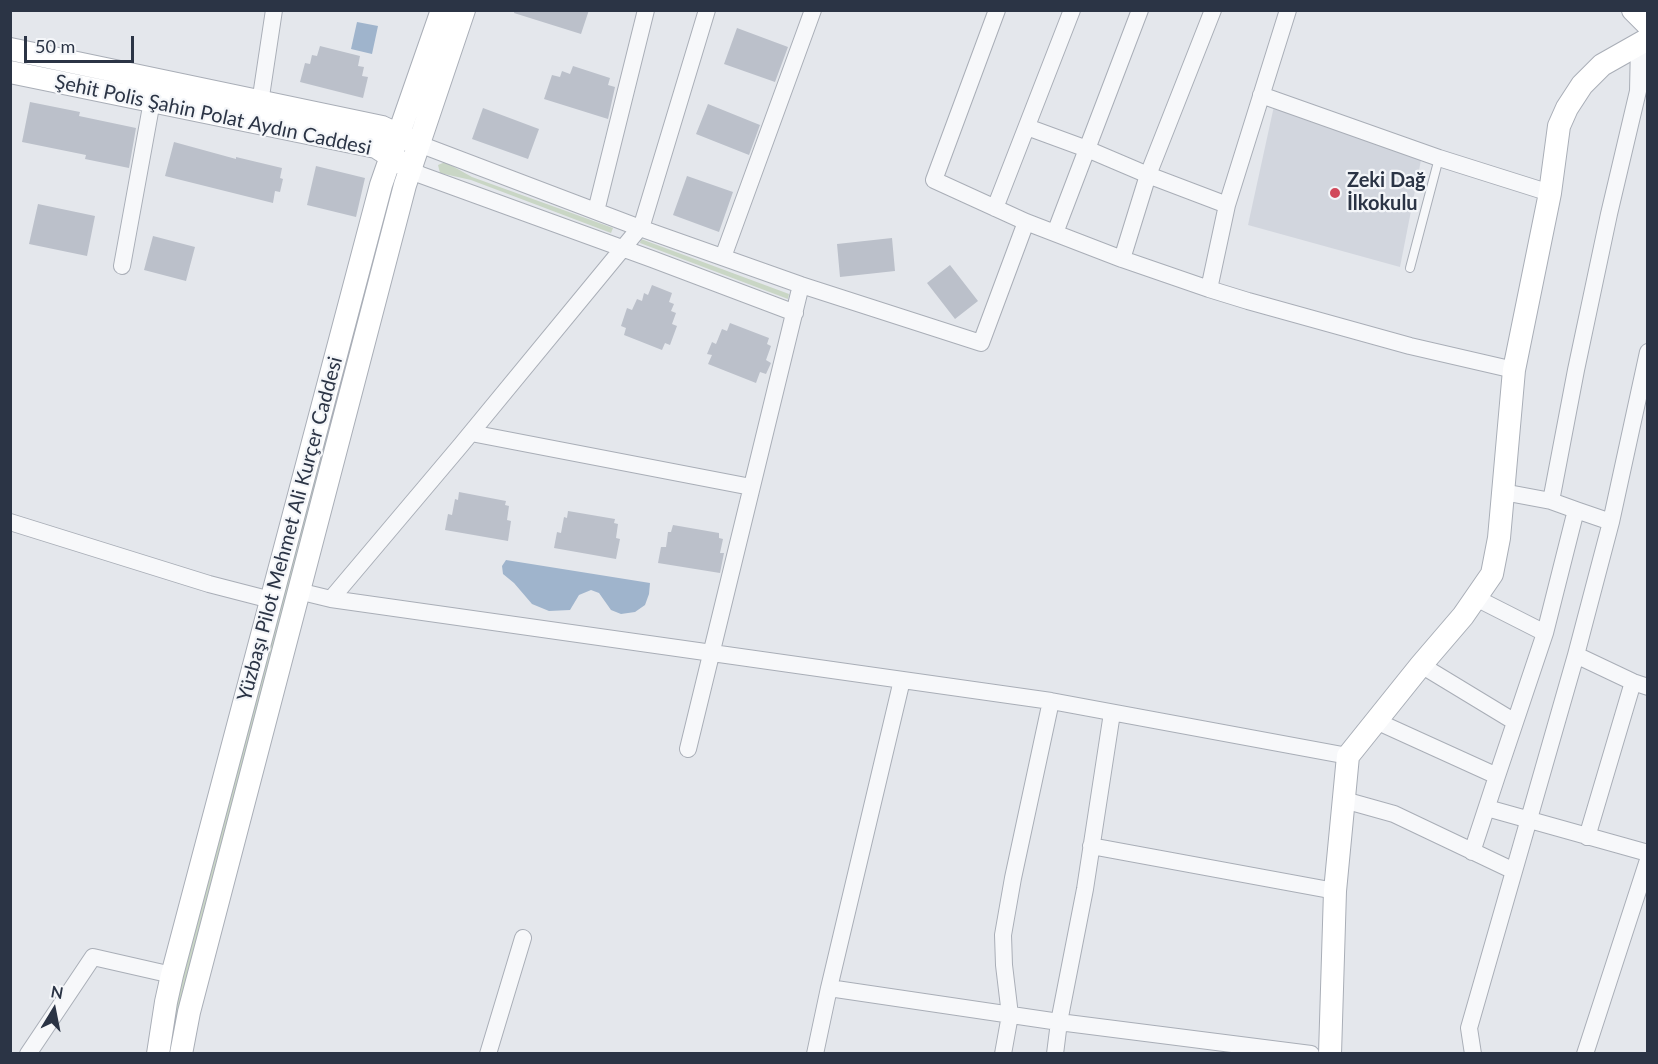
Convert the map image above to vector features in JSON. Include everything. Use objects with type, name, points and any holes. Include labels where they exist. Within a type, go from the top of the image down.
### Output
[{"type":"main road","name":"Yüzbaşı Pilot Mehmet Ali Kurçer Caddesi","points":[[180,1053],[298,591],[410,169],[408,140],[442,10]]},
{"type":"main road","name":"Yüzbaşı Pilot Mehmet Ali Kurçer Caddesi","points":[[158,1053],[172,975],[381,185],[391,156],[408,140],[464,10]]},
{"type":"main road","points":[[1330,1053],[1335,891],[1348,756],[1476,598],[1492,574],[1499,538],[1514,370],[1550,193],[1559,126],[1567,108],[1582,85],[1602,65],[1645,36],[1633,10]]},
{"type":"main road","name":"Şehit Polis Şahin Polat Aydın Caddesi","points":[[10,49],[382,127],[408,140]]},
{"type":"main road","name":"Şehit Polis Şahin Polat Aydın Caddesi","points":[[10,72],[376,147],[410,169]]},
{"type":"street","points":[[260,103],[274,10]]},
{"type":"street","points":[[596,211],[646,10]]},
{"type":"street","points":[[331,599],[640,228],[707,10]]},
{"type":"street","points":[[723,257],[813,10]]},
{"type":"street","points":[[997,10],[934,180],[1026,222],[1122,259],[1248,301],[1410,346],[1514,370]]},
{"type":"street","points":[[995,208],[1072,10]]},
{"type":"street","points":[[1055,233],[1140,10]]},
{"type":"street","points":[[1122,259],[1148,175],[1214,10]]},
{"type":"street","points":[[1209,288],[1227,205],[1288,10]]},
{"type":"street","points":[[1551,501],[1609,214],[1638,91],[1645,36]]},
{"type":"street","points":[[1261,95],[1439,158],[1550,193]]},
{"type":"street","points":[[122,267],[152,101]]},
{"type":"street","points":[[1027,127],[1227,205]]},
{"type":"street","points":[[408,140],[640,228],[801,285],[981,343],[1026,222]]},
{"type":"street","points":[[410,169],[421,176],[795,313]]},
{"type":"street","points":[[688,749],[801,285]]},
{"type":"street","points":[[1473,1053],[1469,1028],[1576,655],[1611,522],[1647,352]]},
{"type":"street","points":[[471,433],[752,487]]},
{"type":"street","points":[[1503,492],[1551,501],[1611,522]]},
{"type":"street","points":[[1472,852],[1545,633],[1576,510]]},
{"type":"street","points":[[10,522],[209,584],[271,600]]},
{"type":"street","points":[[298,591],[331,599],[1051,701],[1348,756]]},
{"type":"street","points":[[1476,598],[1545,633]]},
{"type":"street","points":[[1576,655],[1640,685],[1587,837]]},
{"type":"street","points":[[1421,665],[1515,722]]},
{"type":"street","points":[[815,1053],[902,680]]},
{"type":"street","points":[[1003,1053],[1010,1015],[1003,936],[1015,867],[1051,701]]},
{"type":"street","points":[[1055,1053],[1085,889],[1112,713]]},
{"type":"street","points":[[1376,721],[1497,776]]},
{"type":"street","points":[[1344,800],[1394,814],[1514,871]]},
{"type":"street","points":[[1487,808],[1647,853]]},
{"type":"street","points":[[1091,846],[1335,891]]},
{"type":"street","points":[[1585,1053],[1647,860]]},
{"type":"street","points":[[488,1053],[523,938]]},
{"type":"street","points":[[28,1053],[93,957],[172,975]]},
{"type":"street","points":[[829,988],[1059,1022],[1311,1053]]},
{"type":"lane","points":[[1410,268],[1439,158]]},
{"type":"shaded area","name":"Zeki Dağ İlkokulu","points":[[1274,106],[1421,160],[1400,267],[1248,225]]},
{"type":"green space","points":[[445,162],[472,177],[613,228],[611,233],[471,180],[440,173],[438,165]]},
{"type":"green space","points":[[393,174],[398,176],[171,1053],[166,1054],[172,1012]]},
{"type":"green space","points":[[641,239],[789,294],[788,299],[640,243]]},
{"type":"water","points":[[357,22],[378,26],[372,54],[351,49]]},
{"type":"water","points":[[506,560],[650,583],[649,594],[645,605],[635,612],[621,614],[611,610],[599,593],[591,590],[579,595],[570,610],[549,611],[532,604],[503,574],[502,566]]},
{"type":"building","points":[[515,10],[589,10],[581,34],[514,13]]},
{"type":"building","points":[[737,28],[788,47],[775,82],[724,64]]},
{"type":"building","points":[[320,46],[360,56],[358,66],[364,67],[362,76],[368,77],[363,98],[300,82],[305,63],[310,64],[312,55],[317,56]]},
{"type":"building","points":[[573,66],[610,78],[608,85],[615,87],[608,119],[544,99],[552,75],[560,77],[562,71],[570,74]]},
{"type":"building","points":[[30,102],[80,112],[79,116],[136,128],[129,168],[85,159],[86,155],[22,142]]},
{"type":"building","points":[[708,104],[760,125],[749,155],[696,134]]},
{"type":"building","points":[[483,108],[539,129],[528,159],[472,139]]},
{"type":"building","points":[[174,142],[236,159],[236,157],[282,168],[280,178],[283,179],[280,192],[275,191],[273,203],[165,176]]},
{"type":"building","points":[[316,166],[365,178],[356,217],[307,205]]},
{"type":"building","points":[[687,176],[733,192],[719,232],[673,215]]},
{"type":"building","points":[[38,204],[95,216],[87,256],[29,244]]},
{"type":"building","points":[[153,236],[195,247],[186,281],[144,270]]},
{"type":"building","points":[[892,238],[895,271],[840,277],[837,244]]},
{"type":"building","points":[[950,265],[978,301],[955,319],[927,283]]},
{"type":"building","points":[[652,285],[672,293],[669,302],[674,304],[671,311],[676,313],[672,324],[677,326],[670,345],[665,343],[662,350],[624,335],[626,328],[621,326],[627,308],[632,310],[637,299],[642,301],[644,293],[648,295]]},
{"type":"building","points":[[730,323],[769,338],[767,344],[771,346],[766,360],[771,363],[766,374],[760,372],[756,383],[708,364],[712,355],[707,354],[712,342],[716,344],[722,329],[727,331]]},
{"type":"building","points":[[459,492],[506,501],[505,505],[509,506],[507,520],[511,521],[508,541],[445,530],[448,514],[452,515]]},
{"type":"building","points":[[568,511],[615,519],[614,523],[618,524],[616,538],[620,539],[616,559],[554,548],[557,532],[561,533],[564,517],[567,518]]},
{"type":"building","points":[[673,525],[719,533],[719,538],[723,539],[720,553],[724,553],[720,573],[658,563],[661,547],[666,547],[668,532],[671,532]]},
{"type":"place","name":"Zeki Dağ İlkokulu","points":[[1335,193]]}]
